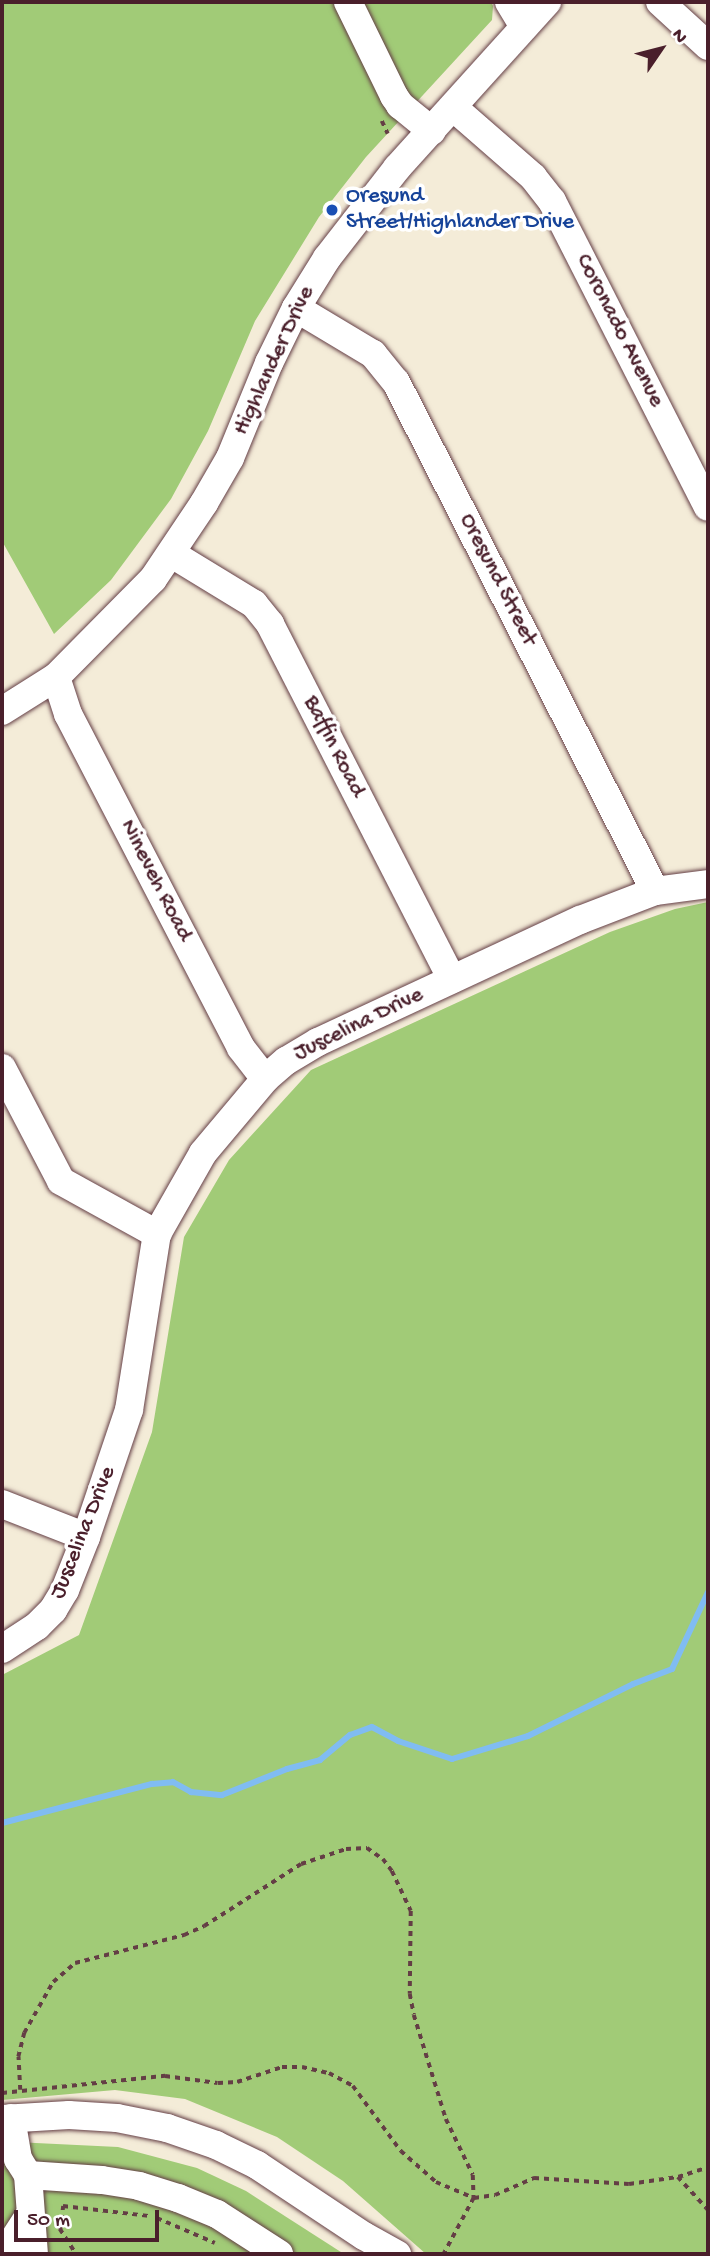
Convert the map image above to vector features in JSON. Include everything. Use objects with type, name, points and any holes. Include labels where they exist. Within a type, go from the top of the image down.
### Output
[{"type":"street","points":[[348,2],[394,96],[400,105],[432,131]]},
{"type":"street","points":[[509,2],[524,27]]},
{"type":"street","name":"Highlander Drive","points":[[2,711],[57,677],[127,608],[172,554],[230,458],[269,363],[296,308],[327,258],[365,208],[547,2]]},
{"type":"street","points":[[660,2],[708,47]]},
{"type":"street","name":"Coronado Avenue","points":[[454,108],[533,177],[552,201],[708,507]]},
{"type":"street","name":"Oresund Street","points":[[296,308],[373,354],[396,382],[655,891]]},
{"type":"street","name":"Baffin Road","points":[[172,554],[254,604],[270,624],[452,979]]},
{"type":"street","name":"Nineveh Road","points":[[57,677],[68,714],[87,751],[241,1048],[265,1079]]},
{"type":"street","name":"Juscelina Drive","points":[[2,1649],[37,1626],[52,1610],[65,1590],[86,1537],[129,1410],[157,1234],[203,1153],[265,1079],[286,1061],[318,1042],[580,920],[655,891],[708,884]]},
{"type":"street","points":[[2,1068],[61,1181],[157,1234]]},
{"type":"street","points":[[2,1504],[86,1537]]},
{"type":"street","points":[[34,2254],[29,2216],[28,2175],[18,2159],[5,2110],[117,2118],[167,2128],[216,2145],[257,2165],[364,2236],[397,2254]]},
{"type":"street","points":[[28,2175],[102,2180],[139,2186],[178,2198],[217,2214],[279,2254]]},
{"type":"street","points":[[8,2254],[8,2248],[29,2216]]},
{"type":"path","points":[[5,2110],[20,2090],[18,2057],[24,2033],[53,1982],[75,1963],[184,1935],[204,1926],[301,1864],[346,1849],[367,1848],[383,1859],[392,1871],[411,1911],[410,1994],[414,2015],[446,2119],[473,2175],[474,2198],[444,2254]]},
{"type":"path","points":[[20,2090],[115,2083],[165,2076],[218,2083],[237,2082],[282,2067],[330,2073],[353,2086],[401,2151],[436,2182],[474,2198],[495,2195],[534,2178],[629,2184],[678,2177],[708,2167]]},
{"type":"path","points":[[678,2177],[708,2210]]},
{"type":"path","points":[[60,2230],[62,2206],[150,2216],[219,2245]]},
{"type":"green space","points":[[2,2],[491,2],[493,6],[492,20],[366,157],[319,217],[255,321],[208,431],[171,499],[111,580],[54,634],[2,541]]},
{"type":"green space","points":[[708,902],[708,2254],[426,2254],[343,2181],[277,2137],[185,2099],[115,2090],[2,2100],[2,1675],[79,1635],[152,1432],[184,1237],[229,1160],[311,1070],[610,932],[675,909]]},
{"type":"green space","points":[[15,2142],[118,2147],[197,2168],[246,2191],[344,2254],[2,2254],[2,2146]]},
{"type":"waterway","points":[[2,1823],[152,1784],[173,1782],[191,1792],[222,1795],[287,1769],[320,1760],[350,1735],[372,1727],[398,1741],[452,1759],[528,1736],[633,1684],[672,1669],[708,1592]]},
{"type":"place","name":"Oresund Street/Highlander Drive","points":[[332,210]]}]
